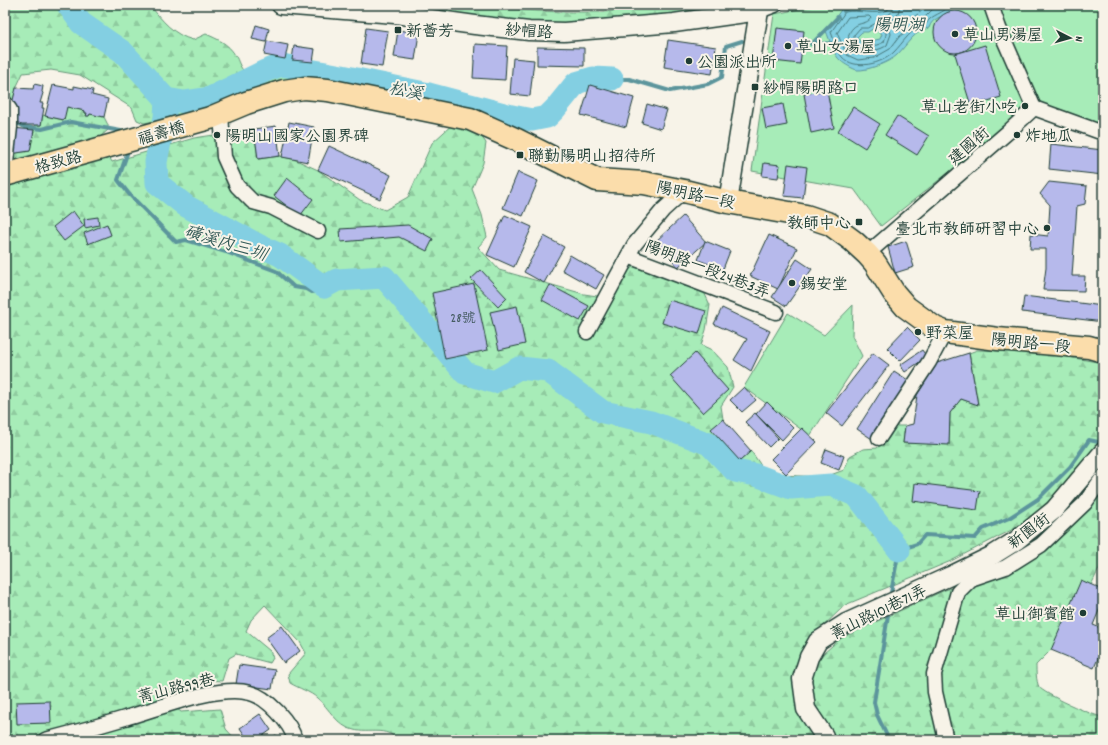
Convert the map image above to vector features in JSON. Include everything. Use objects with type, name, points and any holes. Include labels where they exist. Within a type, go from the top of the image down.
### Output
[{"type":"main road","name":"陽明路一段","points":[[215,116],[258,98],[284,91],[304,88],[328,90],[470,119],[517,140],[597,180],[644,183],[728,202],[806,216],[830,224],[867,254],[894,293],[906,307],[935,328],[946,332],[1089,348],[1103,351]]},
{"type":"main road","name":"福壽橋","points":[[112,146],[215,116]]},
{"type":"main road","name":"格致路","points":[[5,174],[112,146]]},
{"type":"street","name":"紗帽路","points":[[281,5],[395,14],[529,31],[564,32],[674,23],[767,8]]},
{"type":"street","points":[[377,5],[395,14]]},
{"type":"street","points":[[991,5],[999,28],[1034,108],[1103,133]]},
{"type":"street","points":[[728,202],[767,8]]},
{"type":"street","points":[[5,103],[10,110],[10,127],[5,174]]},
{"type":"street","name":"建國街","points":[[867,254],[1034,108]]},
{"type":"street","points":[[215,116],[224,157],[238,186],[253,202],[271,208],[318,231]]},
{"type":"street","points":[[587,332],[634,245],[663,210],[684,191]]},
{"type":"street","name":"陽明路一段24巷3弄","points":[[628,256],[776,312]]},
{"type":"street","points":[[879,438],[929,362],[946,332]]},
{"type":"street","name":"新園街","points":[[954,584],[993,555],[1017,540],[1054,510],[1103,452]]},
{"type":"street","name":"新園街","points":[[954,584],[1006,567],[1041,545],[1085,503],[1103,477]]},
{"type":"street","points":[[946,740],[935,692],[934,674],[954,584]]},
{"type":"street","name":"菁山路101巷71弄","points":[[824,740],[824,736],[806,709],[802,679],[809,657],[818,641],[846,623],[954,584]]},
{"type":"street","name":"菁山路99巷","points":[[45,740],[126,718],[204,694],[236,691],[251,693],[277,711],[293,733],[295,740]]},
{"type":"green space","points":[[5,5],[150,5],[169,27],[180,35],[193,40],[206,34],[226,44],[245,72],[268,63],[305,82],[293,84],[271,83],[208,108],[171,118],[144,123],[137,120],[132,108],[80,75],[51,70],[23,73],[16,88],[10,154],[30,151],[35,125],[41,125],[43,115],[63,120],[67,107],[85,111],[87,116],[90,114],[104,117],[108,125],[108,130],[92,144],[5,170]]},
{"type":"green space","points":[[327,5],[486,5],[535,11],[606,12],[627,7],[627,5],[745,5],[563,29]]},
{"type":"green space","points":[[821,5],[1103,5],[1103,127],[1035,104],[881,226],[854,189],[752,171],[774,14]]},
{"type":"green space","points":[[455,122],[479,133],[486,143],[483,163],[472,189],[482,215],[487,237],[478,247],[499,270],[584,294],[597,296],[634,266],[703,290],[710,305],[706,330],[701,345],[712,350],[728,367],[733,387],[721,406],[723,419],[712,429],[740,461],[751,451],[762,467],[778,475],[825,477],[844,470],[850,456],[863,449],[877,448],[888,439],[896,426],[905,426],[903,443],[949,444],[950,413],[961,399],[978,404],[969,353],[977,350],[1040,352],[1103,363],[1103,437],[1083,466],[1029,521],[951,561],[845,605],[811,638],[803,653],[816,740],[397,740],[388,733],[354,730],[338,721],[314,696],[290,683],[288,674],[306,653],[300,642],[265,605],[251,620],[246,631],[270,651],[273,658],[270,663],[236,654],[229,658],[222,681],[206,680],[189,683],[176,698],[176,708],[181,712],[220,709],[226,729],[236,740],[5,740],[5,185],[107,153],[112,162],[194,138],[254,129],[258,159],[280,156],[296,160],[318,170],[360,200],[385,210],[408,197],[432,143]]},
{"type":"green space","points":[[853,305],[852,336],[862,356],[810,436],[744,387],[788,313],[824,335]]},
{"type":"green space","points":[[1103,491],[1103,561],[1091,585],[1051,650],[1036,665],[1036,673],[1039,687],[1043,690],[1089,713],[1103,717],[1103,740],[833,740],[831,730],[815,708],[813,702],[812,674],[817,662],[824,653],[841,638],[945,590],[1016,568],[1081,514]]},
{"type":"water","name":"陽明湖","points":[[890,5],[954,5],[951,11],[934,20],[929,28],[924,29],[915,35],[894,58],[872,68],[861,70],[853,69],[844,64],[834,51],[826,31],[843,7],[881,8]],"holes":[[[874,28],[882,34],[880,39],[861,43],[857,37],[862,32],[868,32]]]},
{"type":"building","name":"草山男湯屋","points":[[955,11],[970,17],[976,32],[970,47],[955,53],[940,47],[934,32],[940,17]]},
{"type":"building","points":[[256,25],[269,29],[266,42],[252,39]]},
{"type":"building","points":[[366,28],[388,31],[382,67],[361,64]]},
{"type":"building","name":"草山女湯屋","points":[[777,28],[804,31],[800,64],[773,61]]},
{"type":"building","points":[[398,30],[419,33],[415,60],[394,57]]},
{"type":"building","name":"公園派出所","points":[[668,40],[716,47],[712,74],[664,67]]},
{"type":"building","points":[[267,41],[288,45],[285,59],[264,55]]},
{"type":"building","points":[[475,44],[507,46],[505,80],[473,78]]},
{"type":"building","points":[[985,45],[1001,97],[971,106],[955,54]]},
{"type":"building","points":[[294,46],[315,49],[313,62],[292,60]]},
{"type":"building","points":[[537,47],[584,48],[584,66],[537,65]]},
{"type":"building","points":[[513,58],[534,60],[530,96],[510,94]]},
{"type":"building","points":[[34,84],[43,86],[43,93],[40,103],[43,103],[42,108],[44,108],[41,125],[22,125],[15,123],[12,104],[16,88],[33,89]]},
{"type":"building","points":[[53,85],[74,89],[74,86],[93,90],[92,95],[108,99],[104,117],[90,114],[89,116],[86,116],[87,113],[85,113],[85,111],[67,107],[64,120],[45,116]]},
{"type":"building","points":[[590,85],[634,98],[626,127],[581,115]]},
{"type":"building","points":[[827,90],[834,128],[811,133],[804,94]]},
{"type":"building","points":[[647,104],[667,110],[661,129],[642,123]]},
{"type":"building","points":[[783,104],[787,125],[766,129],[762,108]]},
{"type":"building","points":[[853,107],[880,124],[865,148],[838,131]]},
{"type":"building","points":[[897,116],[929,136],[917,155],[885,135]]},
{"type":"building","points":[[289,122],[314,127],[308,162],[282,157]]},
{"type":"building","points":[[276,126],[280,156],[258,159],[254,129]]},
{"type":"building","points":[[12,128],[34,130],[30,151],[10,154]]},
{"type":"building","points":[[1051,144],[1103,150],[1103,175],[1049,169]]},
{"type":"building","points":[[329,146],[391,175],[380,199],[318,170]]},
{"type":"building","points":[[764,163],[780,165],[778,178],[762,176]]},
{"type":"building","points":[[788,164],[807,167],[803,198],[784,196]]},
{"type":"building","points":[[518,172],[538,181],[523,216],[503,208]]},
{"type":"building","points":[[287,178],[313,199],[300,216],[274,196]]},
{"type":"building","points":[[1049,182],[1087,186],[1085,204],[1077,206],[1072,276],[1085,276],[1084,291],[1043,290],[1046,268],[1046,249],[1030,249],[1031,234],[1048,236],[1050,205],[1040,194]]},
{"type":"building","points":[[73,211],[84,226],[64,241],[53,227]]},
{"type":"building","points":[[505,215],[532,227],[514,267],[487,255]]},
{"type":"building","points":[[683,216],[706,242],[678,267],[656,241]]},
{"type":"building","points":[[98,217],[99,225],[85,228],[84,219]]},
{"type":"building","points":[[107,224],[111,235],[88,244],[84,233]]},
{"type":"building","points":[[408,225],[433,239],[427,251],[399,237],[341,242],[340,229]]},
{"type":"building","points":[[769,235],[797,248],[778,289],[750,276]]},
{"type":"building","points":[[544,236],[564,247],[544,283],[524,272]]},
{"type":"building","points":[[705,241],[730,251],[723,269],[698,260]]},
{"type":"building","points":[[906,241],[914,267],[895,273],[888,247]]},
{"type":"building","points":[[570,255],[604,275],[596,289],[562,270]]},
{"type":"building","name":"錫安堂","points":[[797,259],[812,269],[786,306],[772,297]]},
{"type":"building","points":[[481,270],[507,298],[498,307],[471,279]]},
{"type":"building","points":[[1103,276],[1103,302],[1100,301]]},
{"type":"building","points":[[474,284],[488,350],[445,359],[432,293]]},
{"type":"building","points":[[550,285],[589,306],[580,321],[542,300]]},
{"type":"building","points":[[1024,296],[1103,306],[1103,322],[1022,312]]},
{"type":"building","points":[[669,300],[706,311],[699,334],[662,323]]},
{"type":"building","points":[[517,306],[525,344],[499,350],[490,312]]},
{"type":"building","points":[[722,308],[770,331],[751,371],[734,360],[747,339],[714,324]]},
{"type":"building","points":[[907,327],[920,340],[900,361],[887,348]]},
{"type":"building","points":[[922,350],[927,357],[905,372],[900,365]]},
{"type":"building","points":[[695,353],[728,390],[703,413],[670,376]]},
{"type":"building","points":[[873,353],[889,365],[842,426],[826,413]]},
{"type":"building","points":[[969,353],[978,405],[961,399],[950,413],[949,445],[903,443],[905,426],[913,424],[917,395],[937,363]]},
{"type":"building","points":[[894,371],[908,380],[872,439],[857,429]]},
{"type":"building","points":[[744,387],[756,400],[742,412],[730,400]]},
{"type":"building","points":[[767,402],[793,428],[782,440],[756,414]]},
{"type":"building","points":[[755,413],[778,438],[769,447],[745,422]]},
{"type":"building","points":[[723,419],[751,451],[740,461],[711,429]]},
{"type":"building","points":[[802,428],[817,442],[786,474],[771,459]]},
{"type":"building","points":[[826,449],[844,456],[839,470],[821,463]]},
{"type":"building","points":[[915,483],[980,491],[977,510],[913,501]]},
{"type":"building","name":"草山御賓館","points":[[1081,580],[1103,590],[1103,601],[1093,625],[1103,629],[1103,646],[1094,668],[1051,650]]},
{"type":"building","points":[[282,626],[300,651],[284,663],[266,638]]},
{"type":"building","points":[[239,665],[275,670],[272,689],[236,684]]},
{"type":"building","points":[[50,701],[51,723],[17,724],[16,702]]},
{"type":"building","points":[[260,714],[271,730],[257,740],[248,740],[240,728]]},
{"type":"building","points":[[276,735],[279,740],[268,740]]},
{"type":"waterway","name":"松溪","points":[[68,5],[81,23],[123,52],[166,99],[184,102],[210,98],[265,71],[282,65],[429,94],[532,120],[547,117],[576,83],[593,78],[612,79]]},
{"type":"waterway","name":"松溪","points":[[844,11],[850,5]]},
{"type":"waterway","name":"松溪","points":[[865,5],[889,7],[891,5]]},
{"type":"waterway","name":"松溪","points":[[812,44],[838,17]]},
{"type":"waterway","name":"松溪","points":[[612,79],[629,79],[670,91],[708,84],[722,77],[726,46],[742,41]]},
{"type":"waterway","name":"松溪","points":[[811,44],[837,43]]},
{"type":"waterway","points":[[166,99],[165,117],[156,162],[157,183],[186,206],[260,246],[280,255],[324,287],[337,280],[384,277],[465,373],[494,382],[519,368],[548,371],[603,412],[651,422],[709,444],[735,471],[756,475],[791,488],[831,485],[857,496],[899,550]]},
{"type":"waterway","name":"磺溪內三圳","points":[[15,122],[25,127],[42,129],[71,122],[121,131],[122,135]]},
{"type":"waterway","name":"磺溪內三圳","points":[[126,147],[127,154],[118,180],[129,194],[176,242],[186,240],[226,252],[276,271],[294,287],[306,289],[311,292],[319,291],[324,287]]},
{"type":"waterway","points":[[890,598],[899,550],[917,544],[925,535],[975,538],[983,529],[1009,518],[1038,499],[1070,467],[1089,440],[1103,443]]},
{"type":"waterway","points":[[889,609],[874,702],[877,715],[889,740]]},
{"type":"place","name":"新薈芳","points":[[398,30]]},
{"type":"place","name":"草山男湯屋","points":[[955,34]]},
{"type":"place","name":"草山女湯屋","points":[[788,46]]},
{"type":"place","name":"公園派出所","points":[[689,61]]},
{"type":"place","name":"紗帽陽明路口","points":[[755,87]]},
{"type":"place","name":"草山老街小吃","points":[[1025,106]]},
{"type":"place","name":"陽明山國家公園界碑","points":[[217,135]]},
{"type":"place","name":"炸地瓜","points":[[1017,135]]},
{"type":"place","name":"聯勤陽明山招待所","points":[[520,155]]},
{"type":"place","name":"教師中心","points":[[859,222]]},
{"type":"place","name":"臺北市教師研習中心","points":[[1047,228]]},
{"type":"place","name":"錫安堂","points":[[792,283]]},
{"type":"place","name":"野菜屋","points":[[918,332]]},
{"type":"place","name":"草山御賓館","points":[[1083,613]]}]
